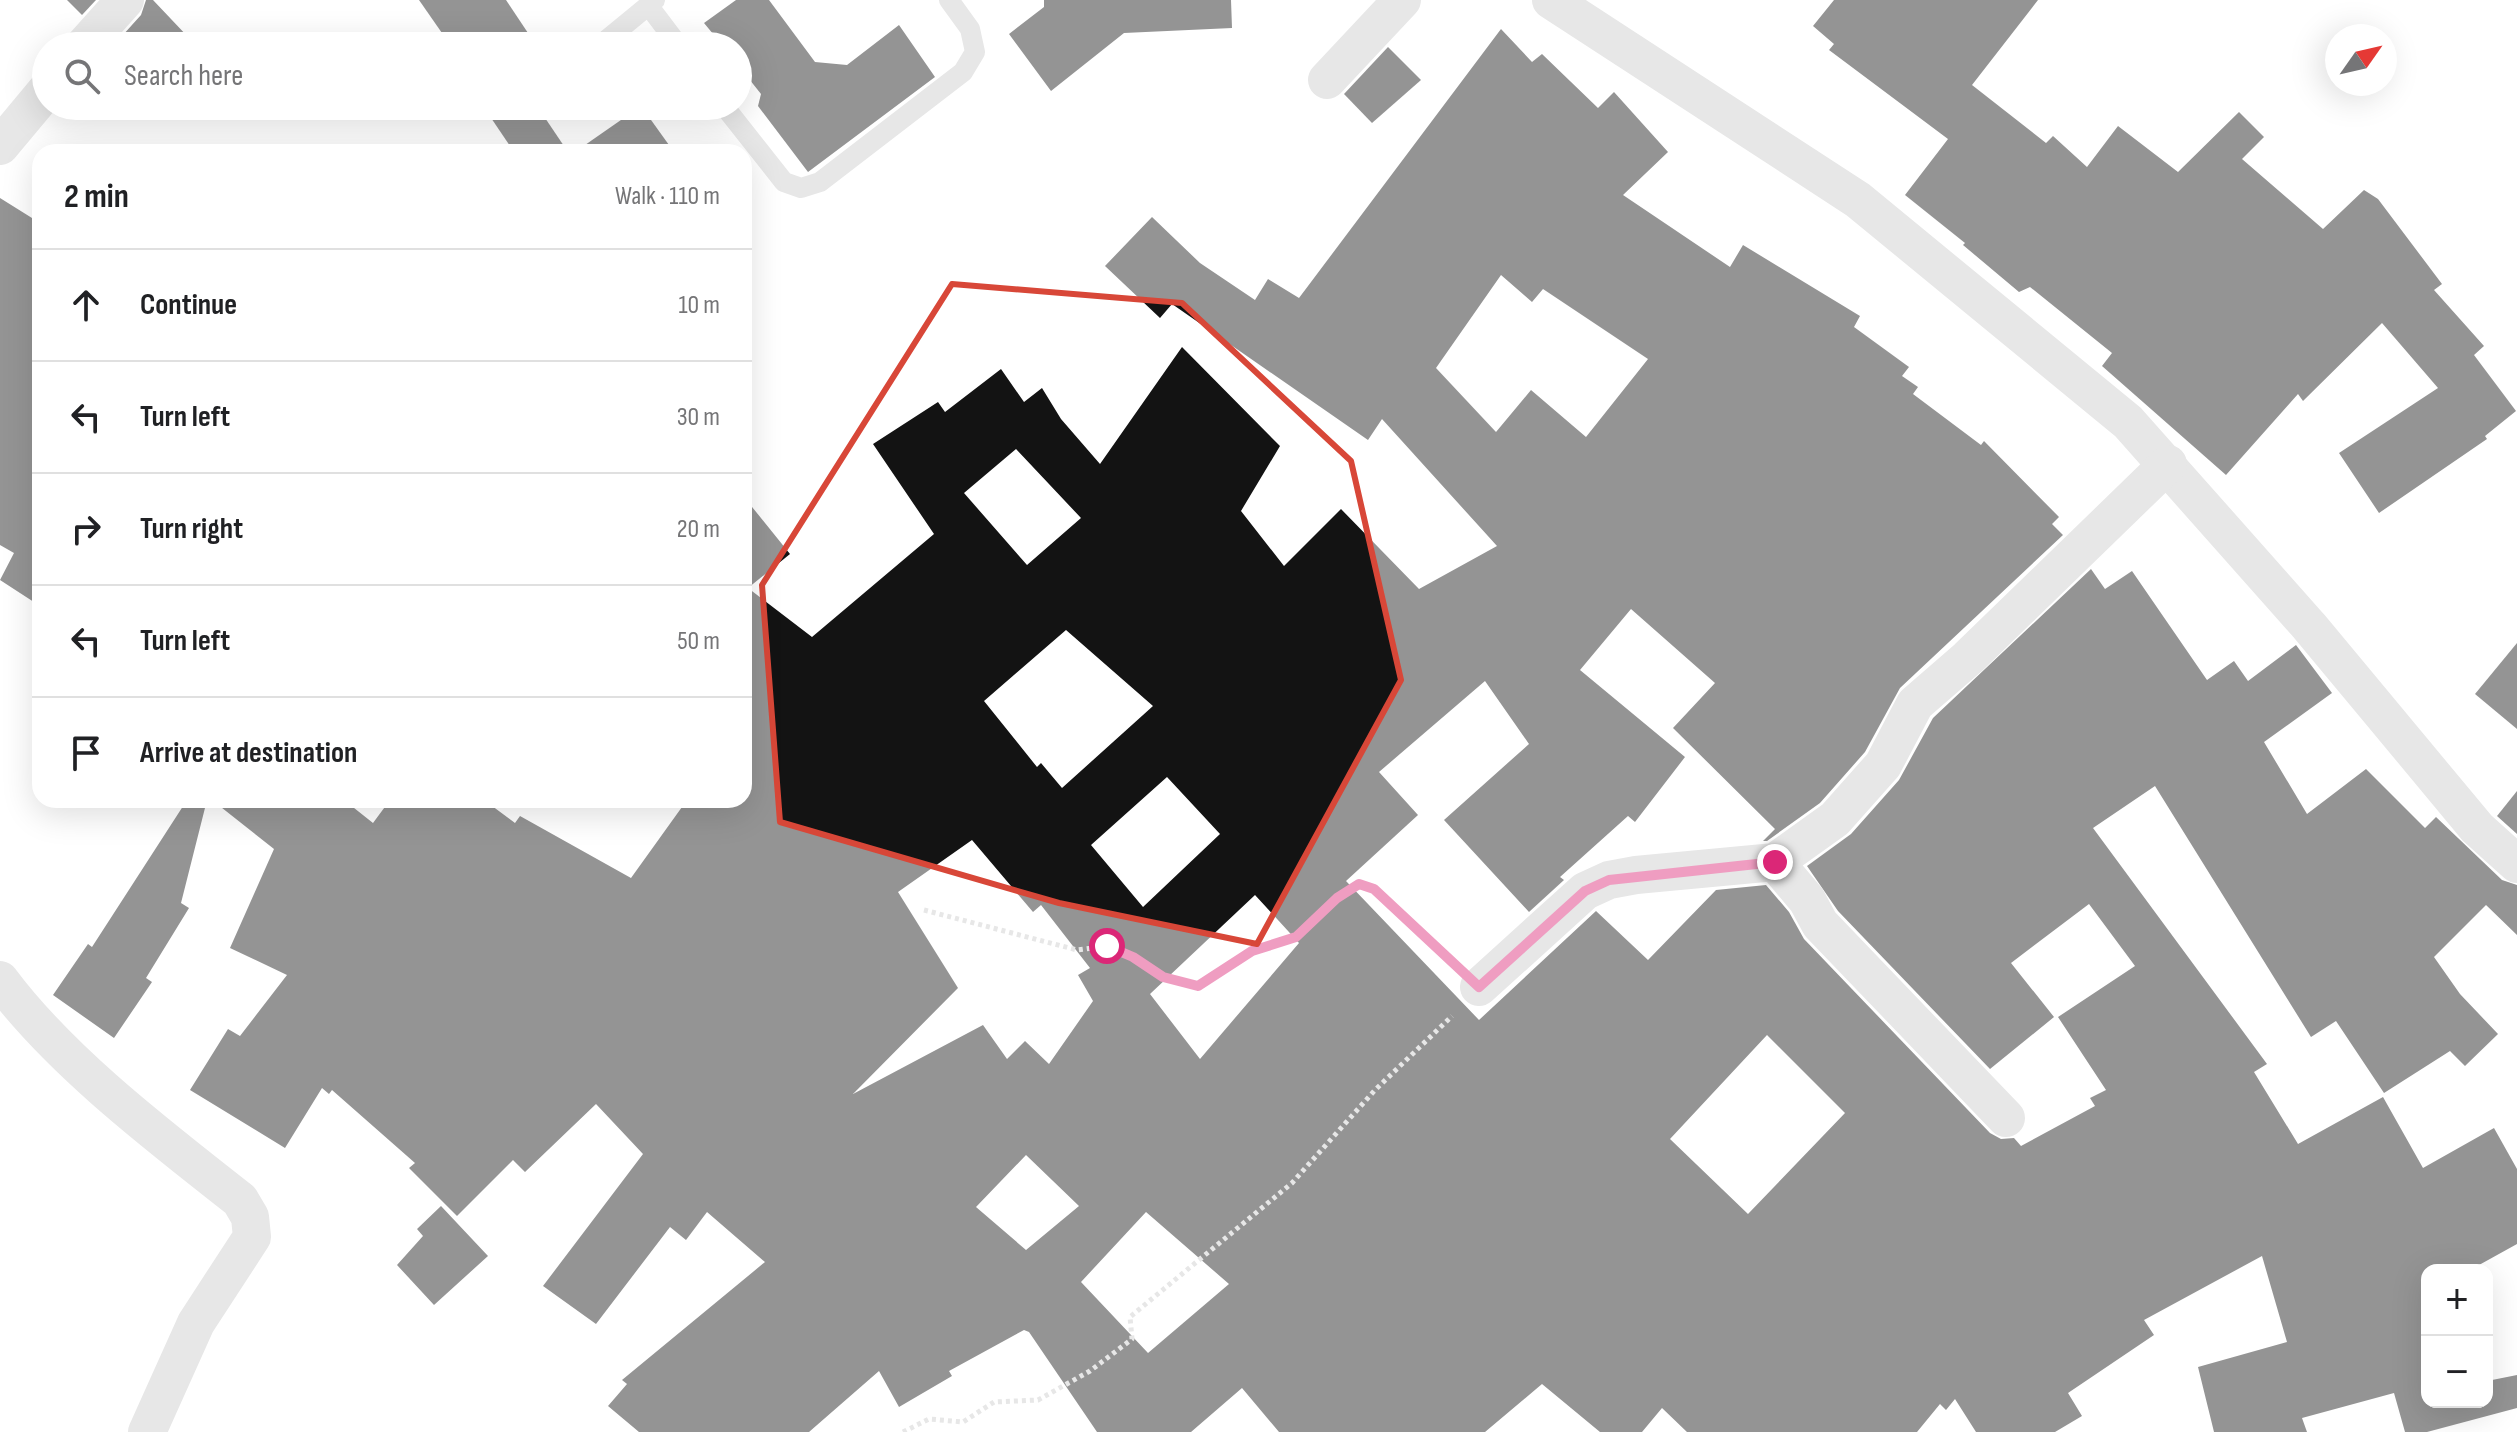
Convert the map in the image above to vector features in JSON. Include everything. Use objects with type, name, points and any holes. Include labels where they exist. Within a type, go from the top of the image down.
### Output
[{"type":"street","points":[[96,32],[125,0]]},
{"type":"street","points":[[1327,80],[1402,0]]},
{"type":"street","points":[[1551,0],[1858,200],[2128,422],[2168,464],[2477,828],[2517,864]]},
{"type":"street","points":[[0,146],[32,108]]},
{"type":"street","points":[[1479,987],[1585,891],[1609,880],[1775,862],[1835,819],[1883,765],[1915,704],[1968,658],[2168,464]]},
{"type":"street","points":[[1775,862],[1807,900],[1820,924],[2006,1118]]},
{"type":"street","points":[[0,980],[17,1004],[139,1121],[240,1200],[250,1217],[252,1237],[196,1323],[147,1432]]},
{"type":"lane","points":[[735,120],[784,182],[801,188],[820,182],[963,72],[975,52],[970,29],[949,0]]},
{"type":"lane","points":[[616,32],[652,3],[670,32]]},
{"type":"path","points":[[903,1432],[929,1419],[963,1422],[994,1402],[1038,1400],[1119,1350],[1132,1339],[1130,1317],[1292,1183],[1375,1090],[1430,1040],[1479,987],[1374,889],[1359,884],[1337,898],[1296,937],[1252,951],[1198,986],[1163,977],[1133,957],[1107,946],[1077,950],[924,910]]},
{"type":"highlighted area","points":[[952,284],[1182,303],[1351,461],[1401,680],[1257,944],[1059,903],[780,822],[762,585]]},
{"type":"building","points":[[67,0],[96,0],[82,15]]},
{"type":"building","points":[[146,0],[153,0],[183,32],[126,32],[141,15]]},
{"type":"building","points":[[419,0],[506,0],[527,32],[441,32]]},
{"type":"building","points":[[736,0],[769,0],[815,62],[847,65],[899,25],[935,77],[808,172],[758,106],[761,94],[752,83],[752,32],[711,32],[704,23]]},
{"type":"building","points":[[1044,0],[1231,0],[1232,28],[1124,33],[1051,91],[1009,34],[1044,7]]},
{"type":"building","points":[[1834,0],[2038,0],[1972,85],[2046,143],[2053,136],[2087,167],[2118,126],[2178,172],[2239,112],[2264,137],[2242,159],[2323,229],[2364,190],[2378,199],[2442,284],[2434,290],[2484,346],[2474,355],[2516,411],[2485,436],[2487,439],[2379,513],[2339,453],[2438,388],[2382,323],[2303,401],[2298,394],[2226,475],[2102,366],[2112,353],[2030,287],[2019,292],[1905,195],[1948,139],[1829,50],[1834,44],[1813,26]]},
{"type":"building","points":[[1501,29],[1532,62],[1542,54],[1598,108],[1614,92],[1668,152],[1623,195],[1730,267],[1743,245],[1860,316],[1854,327],[1909,367],[1902,376],[1918,387],[1913,394],[1981,445],[1984,441],[2059,517],[2052,524],[2063,535],[1900,688],[1865,752],[1820,803],[1767,841],[1763,841],[1775,829],[1673,728],[1715,683],[1631,609],[1580,670],[1685,757],[1635,822],[1628,816],[1560,877],[1564,880],[1529,912],[1444,820],[1529,744],[1485,681],[1379,772],[1418,815],[1346,881],[1479,1020],[1596,911],[1648,960],[1716,890],[1766,885],[1789,912],[1804,939],[1990,1133],[2001,1139],[2014,1138],[2021,1146],[2095,1106],[2090,1098],[2106,1090],[2058,1017],[2135,966],[2089,904],[2011,963],[2054,1017],[1990,1069],[1838,911],[1807,866],[1851,834],[1899,780],[1933,718],[2091,569],[2105,589],[2132,571],[2207,680],[2234,661],[2248,681],[2296,645],[2332,693],[2264,742],[2307,814],[2366,769],[2425,828],[2436,817],[2502,880],[2517,885],[2517,935],[2486,905],[2434,957],[2460,994],[2498,1034],[2465,1066],[2450,1051],[2384,1093],[2336,1021],[2311,1037],[2155,786],[2093,828],[2267,1064],[2254,1072],[2298,1144],[2383,1097],[2423,1168],[2494,1128],[2517,1169],[2517,1244],[2481,1264],[2421,1264],[2421,1408],[2493,1408],[2493,1380],[2517,1375],[2517,1408],[2427,1432],[2405,1432],[2394,1393],[2302,1418],[2307,1432],[2214,1432],[2198,1367],[2287,1342],[2262,1256],[2144,1320],[2154,1335],[2068,1393],[2082,1416],[2055,1432],[1976,1432],[1955,1399],[1946,1410],[1940,1404],[1917,1432],[1687,1432],[1662,1408],[1642,1432],[1600,1432],[1542,1384],[1485,1432],[1279,1432],[1242,1388],[1191,1432],[1097,1432],[1029,1332],[1024,1330],[949,1371],[952,1376],[899,1407],[879,1371],[809,1432],[639,1432],[608,1406],[627,1384],[622,1380],[765,1262],[707,1212],[686,1240],[670,1227],[596,1324],[543,1286],[643,1154],[596,1104],[525,1172],[513,1160],[457,1216],[409,1168],[415,1163],[332,1090],[329,1094],[322,1088],[285,1148],[190,1090],[228,1029],[240,1036],[287,975],[230,948],[274,849],[222,808],[354,808],[373,823],[384,808],[495,808],[515,823],[520,816],[631,878],[681,808],[752,808],[752,591],[812,637],[934,534],[873,444],[938,402],[945,412],[1001,369],[1024,402],[1042,388],[1061,419],[1100,464],[1182,347],[1280,446],[1241,511],[1284,566],[1341,509],[1419,589],[1497,546],[1382,419],[1368,440],[1172,304],[1160,318],[1105,266],[1152,217],[1200,263],[1255,300],[1268,279],[1299,298]],"holes":[[[1501,275],[1532,302],[1543,289],[1648,359],[1586,437],[1531,390],[1496,432],[1436,368]],[[1016,449],[1081,518],[1027,565],[964,493]],[[1066,630],[1153,706],[1062,788],[1041,763],[1037,767],[984,701]],[[1167,777],[1220,834],[1143,907],[1091,845]],[[972,840],[1033,912],[1041,905],[1090,968],[1078,975],[1093,1001],[1049,1064],[1025,1041],[1007,1059],[983,1025],[853,1094],[958,988],[898,892]],[[1255,895],[1299,943],[1200,1059],[1150,994]],[[1767,1035],[1845,1113],[1748,1214],[1670,1139]],[[1026,1155],[1079,1206],[1026,1250],[976,1207]],[[1146,1212],[1229,1284],[1148,1353],[1081,1282]]]},
{"type":"building","points":[[1388,47],[1421,80],[1372,123],[1344,94]]},
{"type":"building","points":[[492,120],[546,120],[563,144],[509,144]]},
{"type":"building","points":[[621,120],[651,120],[668,144],[586,144]]},
{"type":"building","points":[[0,198],[32,218],[32,601],[0,580],[14,553],[0,545]]},
{"type":"building","points":[[752,507],[790,554],[752,585]]},
{"type":"building","points":[[2517,643],[2517,729],[2475,694]]},
{"type":"building","points":[[2517,791],[2517,834],[2497,816]]},
{"type":"building","points":[[182,808],[205,808],[181,903],[189,908],[146,978],[152,982],[114,1038],[53,995],[88,944],[92,947]]},
{"type":"building","points":[[441,1206],[488,1256],[434,1305],[397,1265],[423,1236],[417,1229]]},
{"type":"route","points":[[1107,946],[1133,957],[1163,977],[1198,986],[1252,951],[1296,937],[1337,898],[1359,884],[1374,889],[1479,987],[1585,891],[1609,880],[1775,862]]}]
